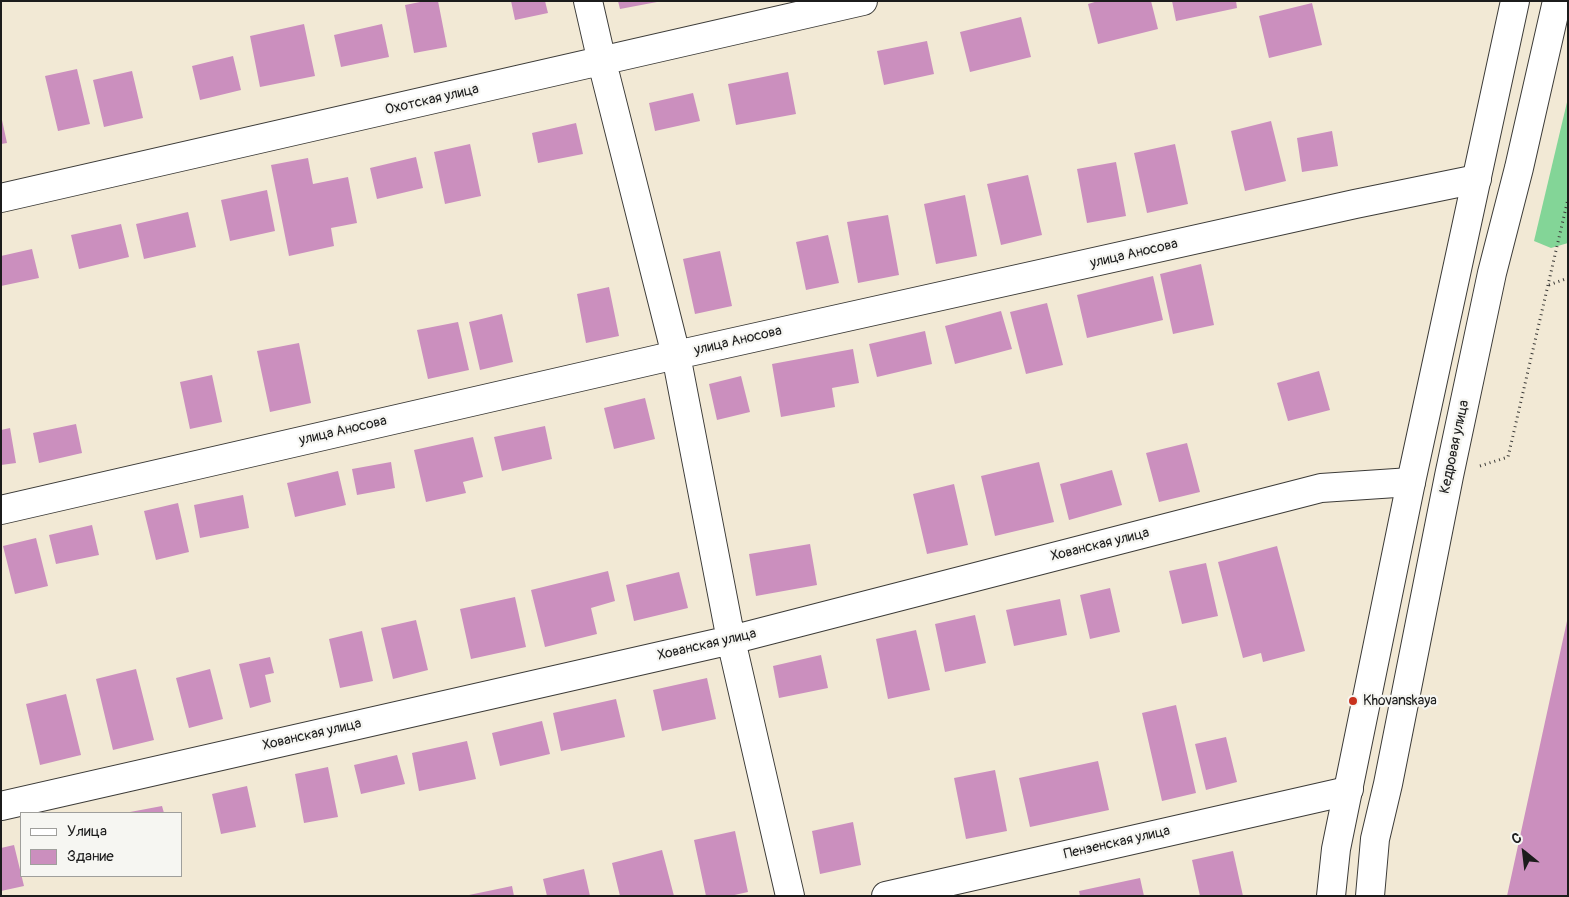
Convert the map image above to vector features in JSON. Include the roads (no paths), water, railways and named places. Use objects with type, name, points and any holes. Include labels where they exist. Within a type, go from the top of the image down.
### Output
[{"type":"street","points":[[588,1],[676,355],[731,640],[790,896]]},
{"type":"street","name":"Охотская улица","points":[[1,198],[863,1]]},
{"type":"street","points":[[1331,896],[1336,849],[1411,482],[1515,1]]},
{"type":"street","name":"Кедровая улица","points":[[1370,896],[1375,839],[1390,774],[1449,476],[1492,273],[1557,1]]},
{"type":"street","name":"улица Аносова","points":[[1,510],[676,355],[1477,179]]},
{"type":"street","name":"Хованская улица","points":[[1,806],[731,640],[1321,488],[1411,482]]},
{"type":"street","name":"Пензенская улица","points":[[886,896],[1339,793],[1349,789]]},
{"type":"place","name":"Khovanskaya","points":[[1353,701]]}]
